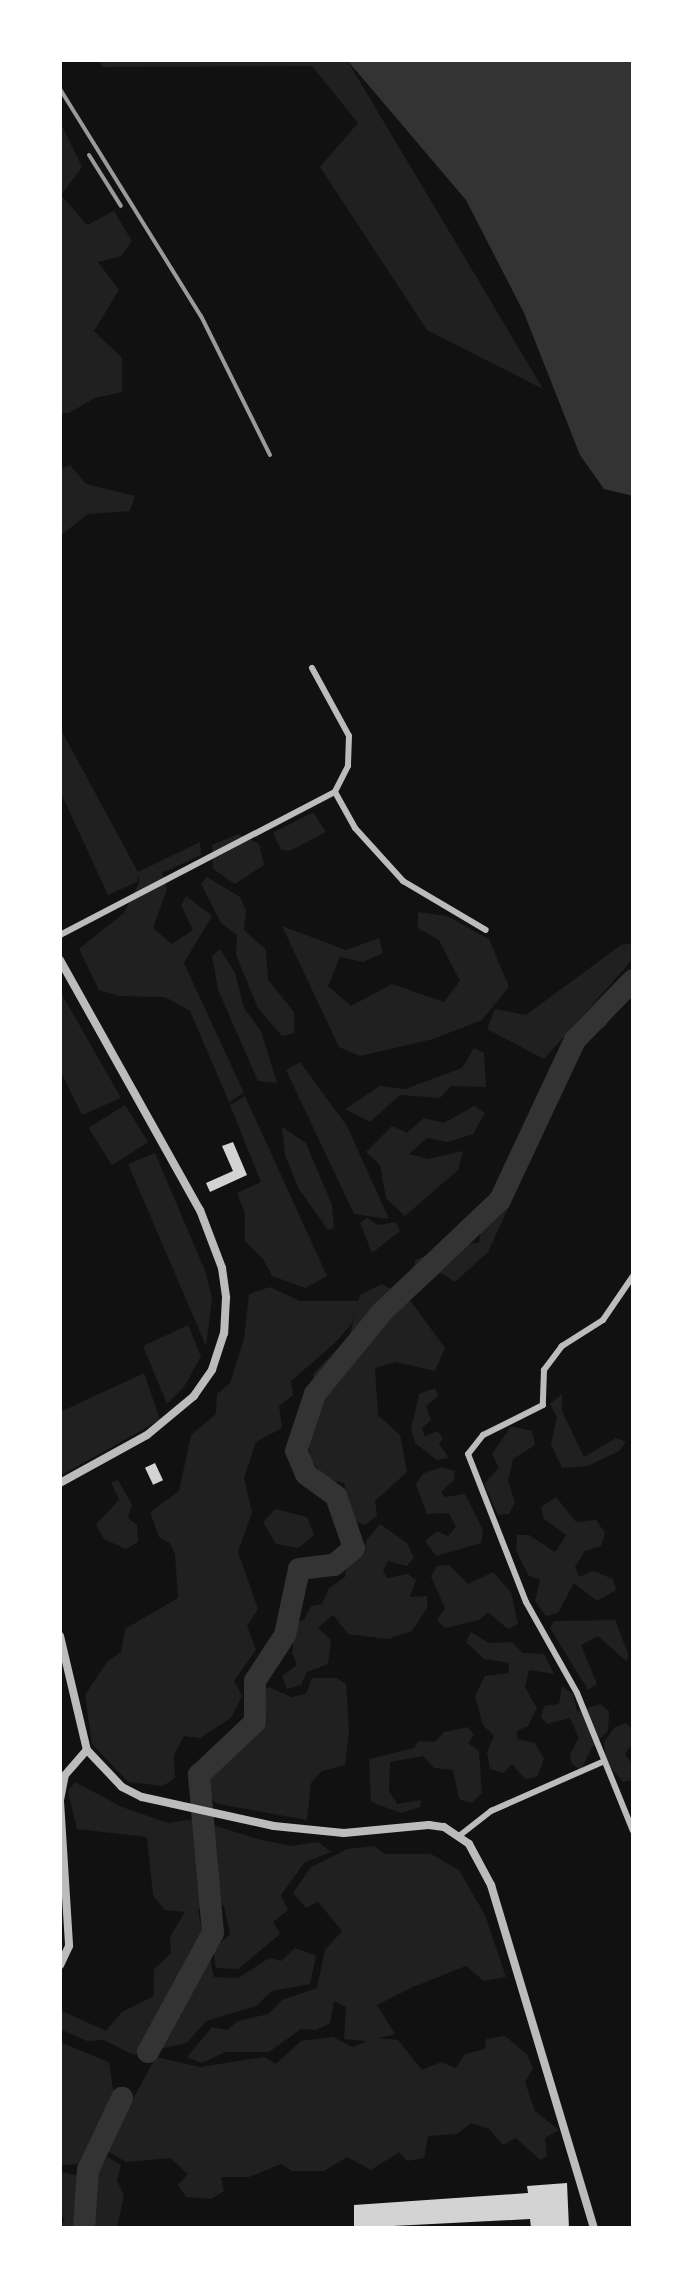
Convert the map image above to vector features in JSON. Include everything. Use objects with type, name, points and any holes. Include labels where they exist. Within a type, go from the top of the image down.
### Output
[{"type":"street","points":[[60,935],[335,792],[348,766],[349,736],[312,668]]},
{"type":"street","points":[[335,792],[355,828],[403,881],[486,930]]},
{"type":"street","points":[[60,960],[200,1210],[222,1268],[226,1298],[224,1333],[212,1370],[194,1396],[147,1435],[60,1483]]},
{"type":"street","points":[[633,1276],[603,1320],[562,1346],[544,1370],[543,1405],[483,1435],[468,1454],[526,1602],[577,1693],[602,1762],[633,1831]]},
{"type":"street","points":[[60,1636],[87,1750],[122,1787],[142,1797],[249,1821],[344,1833],[429,1825],[459,1836],[476,1854],[491,1885],[594,2228]]},
{"type":"street","points":[[60,1964],[69,1946],[60,1800],[65,1775],[87,1750]]},
{"type":"street","points":[[459,1836],[491,1811],[602,1762]]},
{"type":"shaded area","points":[[98,60],[347,60],[543,389],[427,330],[320,167],[358,123],[312,66],[103,67]]},
{"type":"shaded area","points":[[347,60],[633,60],[633,496],[604,489],[580,455],[524,313],[466,200]]},
{"type":"shaded area","points":[[60,122],[82,167],[61,195],[87,225],[114,211],[132,241],[121,256],[98,262],[119,290],[94,331],[122,358],[122,392],[95,398],[69,413],[60,413]]},
{"type":"shaded area","points":[[70,465],[86,484],[135,496],[130,511],[88,514],[60,536],[60,469]]},
{"type":"shaded area","points":[[60,728],[138,872],[200,842],[201,855],[162,873],[167,889],[153,928],[172,944],[193,930],[181,905],[186,896],[212,916],[184,963],[244,1093],[229,1102],[190,1011],[165,997],[119,996],[99,990],[79,949],[124,913],[139,883],[139,875],[137,882],[108,895],[60,791]]},
{"type":"shaded area","points":[[313,812],[326,832],[290,851],[281,850],[273,833]]},
{"type":"shaded area","points":[[238,834],[259,844],[264,865],[235,884],[213,869],[212,845]]},
{"type":"shaded area","points":[[207,877],[240,897],[246,911],[244,930],[266,950],[268,980],[294,1012],[294,1033],[282,1036],[258,1008],[236,955],[237,935],[221,923],[201,884]]},
{"type":"shaded area","points":[[418,912],[447,916],[489,939],[509,987],[482,1020],[433,1039],[360,1056],[339,1047],[282,926],[346,950],[379,938],[383,953],[363,962],[340,957],[328,986],[351,1006],[392,984],[444,1002],[460,981],[439,940],[418,928]]},
{"type":"shaded area","points":[[633,943],[633,959],[544,1059],[487,1029],[495,1009],[526,1015],[621,945]]},
{"type":"shaded area","points":[[220,949],[235,973],[244,1008],[261,1031],[277,1083],[258,1081],[218,990],[212,956]]},
{"type":"shaded area","points":[[60,991],[121,1098],[82,1115],[60,1070]]},
{"type":"shaded area","points":[[601,1008],[613,1015],[605,1027],[587,1037],[488,1252],[455,1282],[441,1273],[410,1298],[397,1290],[399,1282],[414,1272],[415,1260],[434,1253],[443,1257],[459,1244],[479,1243],[481,1229],[495,1216],[490,1195],[501,1188],[516,1147],[546,1115],[542,1099],[557,1092],[551,1081],[571,1037],[591,1030]]},
{"type":"shaded area","points":[[474,1048],[484,1053],[486,1087],[451,1086],[440,1098],[400,1095],[370,1122],[345,1109],[380,1086],[405,1089],[462,1068]]},
{"type":"shaded area","points":[[300,1062],[347,1126],[389,1219],[354,1214],[286,1070]]},
{"type":"shaded area","points":[[245,1096],[327,1276],[305,1288],[272,1276],[263,1259],[245,1241],[245,1213],[237,1193],[261,1182],[230,1105]]},
{"type":"shaded area","points":[[125,1105],[148,1142],[112,1165],[89,1128]]},
{"type":"shaded area","points":[[474,1106],[485,1113],[473,1134],[448,1142],[427,1138],[409,1154],[428,1159],[463,1151],[458,1170],[405,1216],[386,1198],[380,1165],[366,1152],[392,1126],[407,1133],[424,1118],[444,1123]]},
{"type":"shaded area","points":[[282,1127],[306,1143],[332,1205],[334,1228],[328,1230],[299,1189],[285,1155]]},
{"type":"shaded area","points":[[155,1153],[206,1273],[212,1299],[206,1346],[128,1164]]},
{"type":"shaded area","points":[[367,1218],[378,1225],[396,1222],[400,1231],[372,1253],[360,1223]]},
{"type":"shaded area","points":[[382,1284],[410,1300],[445,1348],[435,1371],[396,1362],[375,1368],[378,1415],[400,1435],[407,1472],[375,1501],[377,1516],[364,1525],[351,1519],[344,1483],[327,1479],[310,1459],[308,1434],[313,1425],[306,1405],[316,1386],[313,1374],[350,1336],[356,1307],[352,1323],[336,1342],[291,1381],[293,1395],[279,1406],[282,1428],[256,1442],[244,1478],[252,1512],[238,1552],[258,1609],[247,1626],[256,1650],[234,1681],[242,1696],[231,1718],[200,1738],[184,1736],[174,1755],[175,1778],[163,1786],[128,1782],[92,1744],[85,1695],[107,1662],[121,1652],[125,1629],[178,1598],[175,1554],[170,1543],[159,1537],[150,1512],[179,1491],[191,1435],[216,1414],[217,1394],[230,1383],[244,1339],[249,1294],[270,1287],[300,1301],[358,1301],[360,1295]]},
{"type":"shaded area","points":[[188,1325],[201,1356],[184,1387],[167,1404],[143,1346]]},
{"type":"shaded area","points":[[144,1373],[160,1420],[60,1476],[60,1412]]},
{"type":"shaded area","points":[[435,1388],[438,1396],[426,1406],[431,1420],[422,1428],[425,1437],[437,1431],[443,1438],[439,1444],[449,1458],[437,1460],[415,1443],[411,1429],[419,1394]]},
{"type":"shaded area","points":[[562,1394],[562,1411],[584,1457],[616,1438],[626,1442],[619,1451],[588,1466],[562,1468],[551,1444],[557,1417],[550,1404]]},
{"type":"shaded area","points":[[511,1426],[532,1431],[535,1445],[513,1459],[508,1481],[515,1502],[509,1514],[498,1515],[484,1484],[499,1468],[492,1454]]},
{"type":"shaded area","points":[[442,1467],[455,1471],[454,1480],[441,1492],[445,1497],[465,1494],[483,1530],[481,1543],[436,1556],[425,1541],[437,1531],[448,1536],[456,1527],[449,1513],[427,1514],[416,1485],[422,1474]]},
{"type":"shaded area","points":[[118,1480],[132,1505],[128,1518],[137,1525],[138,1542],[126,1549],[104,1539],[96,1524],[119,1500],[111,1482]]},
{"type":"shaded area","points":[[556,1497],[576,1522],[596,1520],[605,1533],[601,1546],[585,1551],[575,1567],[579,1577],[593,1571],[613,1579],[616,1590],[597,1601],[574,1583],[558,1613],[546,1616],[535,1601],[540,1580],[529,1576],[516,1551],[517,1535],[529,1535],[555,1552],[566,1535],[544,1519],[541,1507]]},
{"type":"shaded area","points":[[275,1509],[307,1517],[314,1535],[298,1548],[276,1544],[263,1522]]},
{"type":"shaded area","points":[[380,1524],[407,1543],[414,1558],[407,1566],[388,1561],[383,1571],[387,1578],[408,1574],[416,1580],[410,1597],[427,1596],[427,1608],[412,1631],[388,1639],[348,1634],[333,1615],[318,1628],[331,1640],[328,1664],[307,1672],[301,1685],[287,1689],[282,1676],[297,1665],[292,1653],[296,1622],[304,1620],[311,1606],[322,1604],[329,1588],[345,1577],[346,1567],[365,1553],[366,1541]]},
{"type":"shaded area","points":[[449,1565],[468,1584],[493,1572],[511,1592],[518,1624],[508,1629],[488,1612],[479,1620],[445,1628],[437,1620],[445,1608],[431,1577],[437,1566]]},
{"type":"shaded area","points":[[615,1620],[629,1656],[626,1661],[598,1636],[581,1645],[597,1684],[588,1690],[550,1628],[554,1621]]},
{"type":"shaded area","points":[[471,1632],[489,1643],[512,1642],[523,1653],[544,1654],[554,1674],[529,1670],[525,1687],[537,1708],[528,1726],[517,1731],[517,1739],[535,1743],[544,1759],[537,1777],[525,1779],[512,1764],[504,1773],[490,1769],[487,1752],[494,1736],[483,1725],[475,1696],[485,1676],[509,1673],[509,1663],[484,1659],[466,1642]]},
{"type":"shaded area","points":[[312,1678],[337,1678],[346,1684],[349,1730],[345,1765],[322,1771],[311,1783],[307,1820],[218,1804],[198,1790],[196,1778],[212,1773],[210,1751],[225,1743],[248,1743],[267,1723],[262,1692],[269,1687],[291,1697],[306,1694]]},
{"type":"shaded area","points":[[562,1686],[573,1694],[577,1712],[600,1704],[609,1711],[608,1731],[592,1747],[581,1770],[572,1764],[570,1754],[579,1738],[570,1718],[547,1724],[541,1717],[544,1706],[559,1704]]},
{"type":"shaded area","points":[[626,1723],[633,1729],[633,1743],[625,1754],[633,1765],[633,1780],[623,1782],[606,1762],[604,1742],[614,1728]]},
{"type":"shaded area","points":[[468,1727],[474,1735],[468,1743],[479,1751],[482,1793],[472,1803],[459,1799],[453,1770],[434,1768],[423,1756],[390,1762],[389,1791],[397,1804],[421,1800],[420,1807],[401,1813],[371,1802],[369,1759],[414,1748],[419,1741],[435,1742],[444,1732]]},
{"type":"shaded area","points":[[75,1782],[122,1807],[168,1823],[194,1819],[261,1840],[292,1846],[318,1842],[331,1852],[305,1862],[281,1895],[288,1910],[273,1922],[280,1934],[238,1969],[216,1968],[213,1949],[230,1934],[224,1906],[215,1901],[198,1910],[202,1933],[192,1948],[210,1959],[214,1977],[238,1978],[269,1958],[281,1961],[295,1948],[316,1956],[310,1984],[272,1991],[256,2006],[206,2021],[187,2043],[134,2055],[104,2040],[87,2041],[60,2029],[60,2010],[106,2031],[122,2012],[154,1996],[154,1969],[171,1953],[170,1937],[185,1912],[165,1910],[153,1896],[147,1837],[77,1829],[68,1791]]},
{"type":"shaded area","points":[[374,1846],[385,1854],[431,1854],[459,1870],[485,1915],[506,1977],[484,1981],[466,1966],[413,1987],[377,2005],[395,2034],[378,2038],[398,2040],[422,2070],[441,2062],[456,2068],[465,2054],[485,2049],[486,2039],[505,2036],[527,2054],[533,2068],[525,2082],[535,2111],[559,2130],[545,2138],[547,2156],[540,2160],[516,2138],[503,2145],[489,2129],[471,2123],[457,2134],[428,2136],[424,2158],[407,2161],[399,2152],[371,2170],[347,2157],[324,2171],[292,2171],[281,2164],[249,2177],[221,2177],[224,2191],[211,2199],[186,2197],[178,2185],[188,2174],[170,2158],[126,2162],[105,2150],[156,2057],[200,2067],[264,2057],[276,2064],[301,2041],[333,2037],[353,2047],[367,2041],[344,2039],[346,2007],[334,2001],[330,2023],[316,2030],[301,2029],[269,2052],[225,2052],[202,2063],[187,2057],[212,2027],[227,2030],[238,2021],[268,2014],[282,2000],[317,1988],[325,1950],[342,1931],[318,1902],[306,1908],[293,1893],[311,1867],[347,1849]]},
{"type":"shaded area","points":[[60,2042],[109,2062],[114,2097],[84,2164],[60,2165]]},
{"type":"shaded area","points":[[107,2157],[121,2165],[117,2180],[124,2196],[117,2228],[60,2228],[65,2219],[60,2213],[60,2172],[92,2178]]},
{"type":"building","points":[[233,1142],[247,1175],[210,1192],[206,1183],[233,1171],[222,1146]]},
{"type":"building","points":[[155,1463],[163,1480],[153,1485],[145,1468]]},
{"type":"building","points":[[567,2183],[569,2228],[531,2228],[530,2219],[354,2228],[354,2205],[528,2193],[527,2186]]},
{"type":"waterway","points":[[148,2052],[213,1933],[199,1775],[255,1722],[255,1681],[285,1635],[299,1569],[334,1565],[354,1548],[336,1496],[306,1474],[296,1451],[315,1394],[382,1312],[500,1200],[575,1040],[633,980]]},
{"type":"waterway","points":[[84,2228],[88,2170],[122,2098]]},
{"type":"railway","points":[[60,89],[201,316],[270,455]]},
{"type":"railway","points":[[89,155],[121,206]]}]
